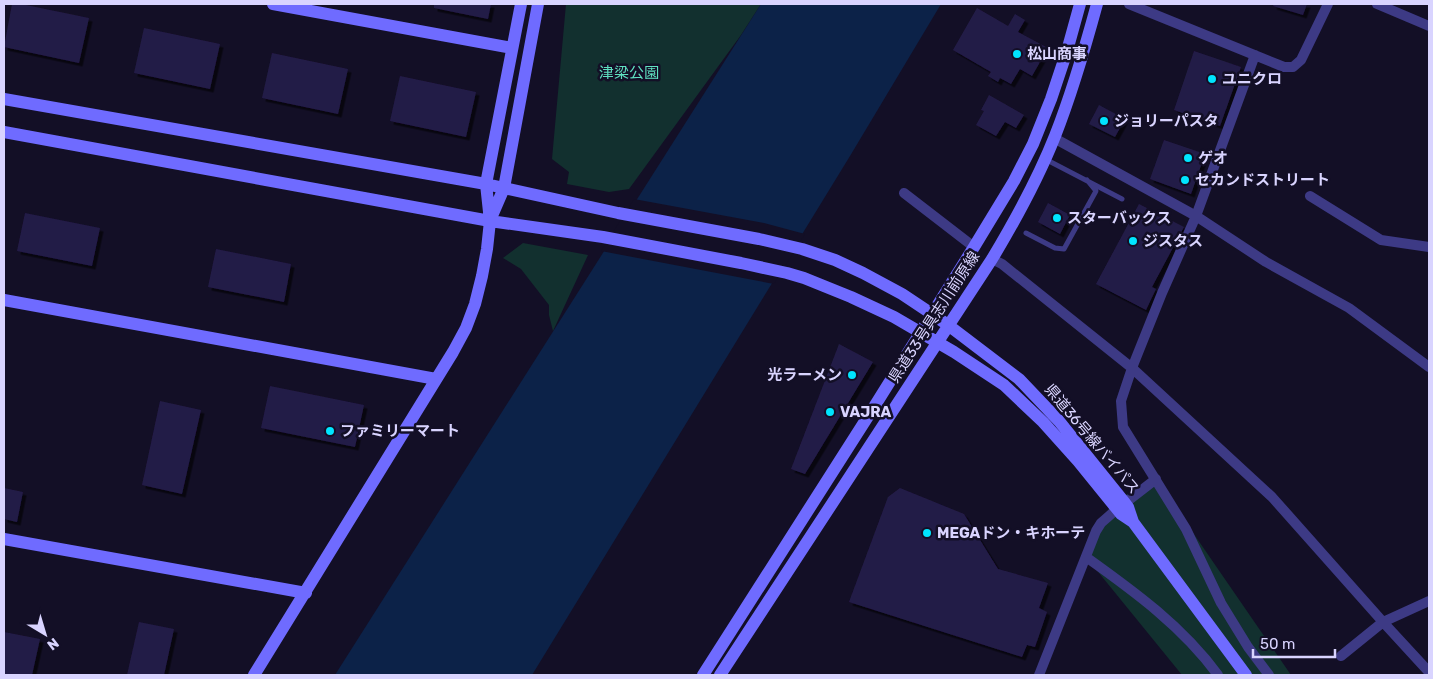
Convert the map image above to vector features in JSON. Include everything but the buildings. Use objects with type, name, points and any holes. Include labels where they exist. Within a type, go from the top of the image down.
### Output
[{"type":"street","points":[[273,4],[512,48]]},
{"type":"street","points":[[254,675],[306,593],[466,328],[475,304],[487,249],[490,221],[486,184],[521,4]]},
{"type":"street","points":[[490,221],[504,188],[538,4]]},
{"type":"street","name":"県道33号具志川前原線","points":[[703,675],[921,332],[1014,181],[1033,144],[1051,99],[1080,4]]},
{"type":"street","name":"県道33号具志川前原線","points":[[720,675],[1012,226],[1054,138],[1077,75],[1097,4]]},
{"type":"street","points":[[1129,4],[1284,67],[1293,67],[1301,60],[1328,4]]},
{"type":"street","points":[[1377,4],[1429,26]]},
{"type":"street","points":[[1255,55],[1196,216],[1132,368],[1121,400],[1123,427],[1186,529],[1221,603],[1269,675]]},
{"type":"street","name":"県道36号線バイパス","points":[[4,99],[486,184],[618,213],[802,249],[835,260],[902,294],[948,325],[1031,390],[1069,433],[1121,508],[1246,675]]},
{"type":"street","points":[[4,132],[490,221],[603,237],[741,263],[787,273],[821,284],[894,317],[1004,385],[1043,422],[1121,508]]},
{"type":"street","points":[[1054,138],[1196,216],[1266,262],[1349,308],[1429,367]]},
{"type":"street","points":[[904,193],[974,247]]},
{"type":"street","points":[[1310,196],[1381,240],[1429,247]]},
{"type":"street","points":[[992,259],[1002,264],[1132,368],[1272,497],[1429,672]]},
{"type":"street","points":[[4,300],[436,379]]},
{"type":"street","points":[[1039,675],[1096,531],[1101,523],[1156,479]]},
{"type":"street","points":[[4,539],[306,593]]},
{"type":"street","points":[[1086,557],[1166,617],[1218,675]]},
{"type":"street","points":[[1341,656],[1383,622],[1429,601]]},
{"type":"lane","points":[[1044,159],[1122,199]]},
{"type":"lane","points":[[1026,233],[1055,248],[1064,249],[1096,191],[1087,180]]},
{"type":"green space","name":"津梁公園","points":[[566,4],[761,4],[741,35],[629,189],[609,192],[567,184],[569,172],[552,159]]},
{"type":"green space","points":[[523,243],[588,255],[553,331],[549,315],[549,305],[521,269],[503,258]]},
{"type":"green space","points":[[1156,479],[1291,675],[1182,675],[1086,557],[1112,502]]},
{"type":"water","points":[[761,4],[941,4],[532,675],[335,675]]},
{"type":"pier","points":[[634,199],[764,223],[805,234],[774,284],[601,251]]},
{"type":"place","name":"松山商事","points":[[1017,54]]},
{"type":"place","name":"ユニクロ","points":[[1212,79]]},
{"type":"place","name":"ジョリーパスタ","points":[[1104,121]]},
{"type":"place","name":"ゲオ","points":[[1188,158]]},
{"type":"place","name":"セカンドストリート","points":[[1185,180]]},
{"type":"place","name":"スターバックス","points":[[1057,218]]},
{"type":"place","name":"ジスタス","points":[[1133,241]]},
{"type":"place","name":"光ラーメン","points":[[852,375]]},
{"type":"place","name":"VAJRA","points":[[830,412]]},
{"type":"place","name":"ファミリーマート","points":[[330,431]]},
{"type":"place","name":"MEGAドン・キホーテ","points":[[927,533]]}]
